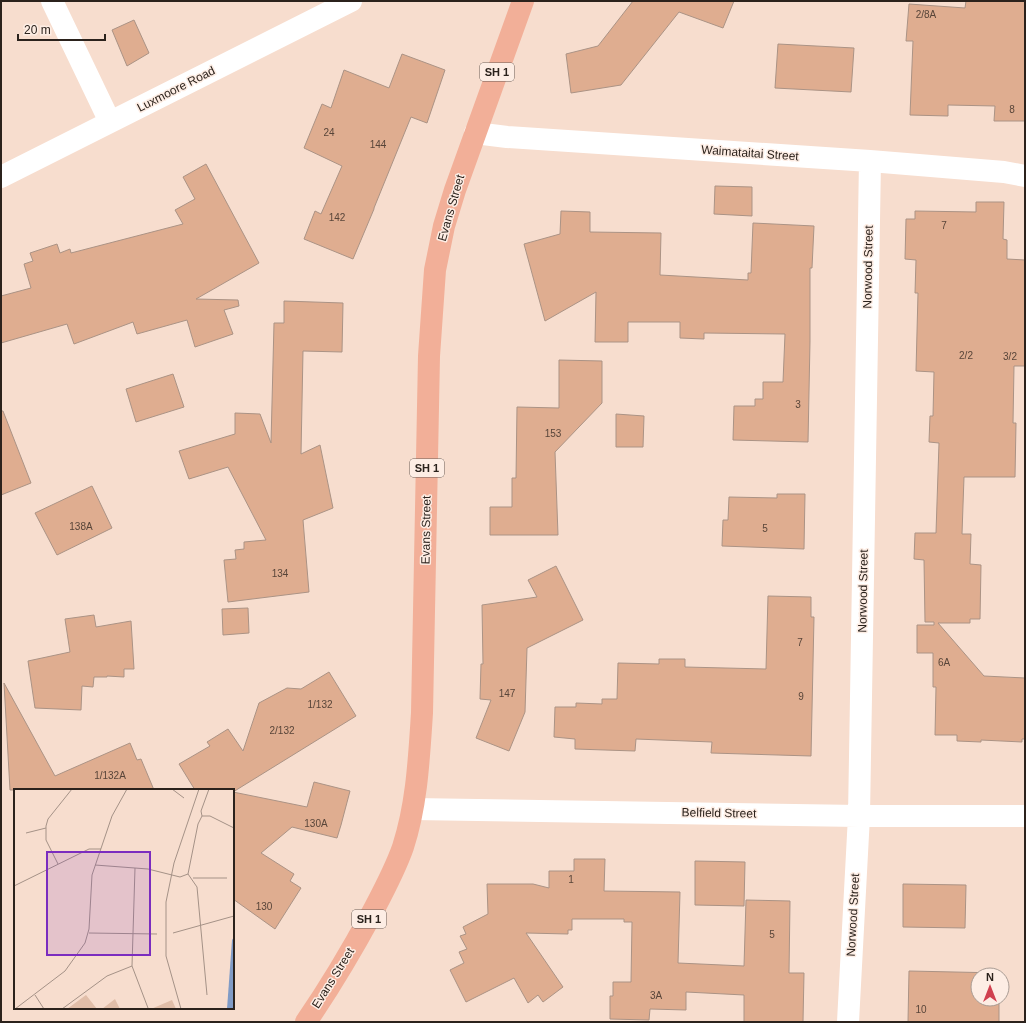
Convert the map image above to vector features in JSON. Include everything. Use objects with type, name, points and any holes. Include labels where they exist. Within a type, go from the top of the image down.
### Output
[{"type":"highway","name":"Evans Street","points":[[306,1022],[358,938],[379,900],[403,847],[413,808],[419,767],[422,713],[429,356],[435,270],[444,226],[455,190],[523,1]]},
{"type":"street","points":[[52,1],[110,122]]},
{"type":"street","name":"Luxmoore Road","points":[[1,177],[350,1]]},
{"type":"street","name":"Waimataitai Street","points":[[475,133],[512,138],[870,161],[1004,172],[1025,176]]},
{"type":"street","name":"Norwood Street","points":[[848,1022],[859,816],[870,161]]},
{"type":"street","name":"Belfield Street","points":[[413,808],[859,816],[1025,816]]},
{"type":"building","points":[[633,1],[734,1],[723,28],[679,12],[621,85],[571,93],[566,54],[598,46]]},
{"type":"building","points":[[966,1],[1025,1],[1025,121],[994,121],[995,106],[948,105],[948,116],[910,115],[913,41],[906,41],[909,4],[965,8]]},
{"type":"building","points":[[134,20],[149,53],[127,66],[112,30]]},
{"type":"building","points":[[778,44],[854,48],[851,92],[775,88]]},
{"type":"building","points":[[402,54],[445,70],[427,123],[411,117],[353,259],[304,239],[315,211],[321,214],[342,166],[304,148],[322,104],[331,108],[344,70],[389,88]]},
{"type":"building","points":[[206,164],[259,263],[196,299],[238,300],[239,306],[224,310],[233,334],[195,347],[187,320],[137,334],[133,322],[74,344],[67,324],[1,343],[1,296],[31,288],[24,264],[33,261],[30,253],[57,244],[60,253],[70,249],[71,253],[183,224],[175,210],[195,199],[183,177]]},
{"type":"building","points":[[715,186],[752,187],[752,216],[714,214]]},
{"type":"building","points":[[976,202],[1004,202],[1003,239],[1007,240],[1007,259],[1025,260],[1025,366],[1014,366],[1013,423],[1016,423],[1015,477],[964,477],[962,534],[971,534],[970,564],[981,565],[980,619],[970,619],[970,623],[938,623],[984,676],[1025,678],[1025,739],[1022,739],[1022,742],[981,740],[981,742],[957,741],[957,735],[935,735],[936,687],[933,687],[933,653],[917,653],[917,625],[934,625],[934,622],[925,622],[924,560],[914,559],[915,533],[936,533],[939,443],[929,442],[930,416],[933,416],[934,372],[916,371],[918,293],[915,293],[916,260],[905,259],[906,219],[915,219],[915,211],[976,212]]},
{"type":"building","points":[[561,211],[590,212],[590,232],[661,233],[660,275],[748,280],[748,273],[751,273],[753,223],[814,226],[812,268],[810,268],[808,442],[733,440],[734,406],[755,406],[755,399],[763,399],[763,382],[783,382],[785,334],[704,333],[704,339],[680,338],[680,322],[628,322],[628,342],[595,342],[596,292],[545,321],[524,244],[560,234]]},
{"type":"building","points":[[284,301],[343,303],[342,352],[303,351],[301,454],[320,445],[333,508],[303,520],[309,592],[228,602],[224,560],[236,559],[235,550],[244,549],[244,542],[266,540],[228,467],[189,479],[179,451],[235,434],[235,413],[260,414],[271,443],[274,323],[284,323]]},
{"type":"building","points":[[559,360],[602,361],[602,403],[555,452],[558,535],[490,535],[490,507],[512,507],[512,478],[516,478],[517,407],[559,408]]},
{"type":"building","points":[[173,374],[184,407],[136,422],[126,389]]},
{"type":"building","points":[[1,411],[3,411],[31,483],[1,495]]},
{"type":"building","points":[[616,414],[644,416],[643,447],[616,447]]},
{"type":"building","points":[[92,486],[112,528],[57,555],[35,513]]},
{"type":"building","points":[[777,494],[805,494],[804,549],[722,546],[723,520],[728,520],[729,497],[777,498]]},
{"type":"building","points":[[556,566],[583,620],[527,648],[525,712],[509,751],[476,738],[491,700],[480,699],[481,664],[483,664],[482,605],[537,597],[528,580]]},
{"type":"building","points":[[768,596],[811,597],[811,617],[814,617],[811,756],[711,753],[712,742],[636,739],[635,751],[575,749],[575,739],[554,737],[555,707],[576,707],[576,703],[602,704],[602,699],[617,699],[618,663],[659,664],[659,659],[685,659],[685,667],[766,669]]},
{"type":"building","points":[[248,608],[249,633],[223,635],[222,609]]},
{"type":"building","points":[[94,615],[96,627],[131,621],[134,669],[124,669],[124,677],[94,677],[93,687],[82,686],[81,710],[35,708],[28,661],[70,652],[65,619]]},
{"type":"building","points":[[329,672],[356,716],[234,791],[234,789],[194,789],[179,764],[210,746],[207,742],[228,729],[243,751],[259,703],[287,688],[301,689]]},
{"type":"building","points":[[4,683],[55,776],[130,743],[137,760],[141,759],[154,789],[14,789],[10,790]]},
{"type":"building","points":[[314,782],[350,791],[337,838],[292,827],[261,853],[294,874],[290,881],[301,888],[275,929],[234,900],[234,792],[307,807]]},
{"type":"building","points":[[574,859],[605,859],[604,891],[680,892],[678,963],[744,966],[746,900],[790,901],[789,973],[804,973],[803,1022],[744,1022],[744,995],[686,992],[686,1010],[650,1009],[649,1020],[610,1019],[610,996],[613,996],[613,982],[631,982],[632,922],[624,922],[624,919],[572,919],[572,930],[568,930],[568,934],[526,933],[563,987],[543,1002],[538,995],[528,1003],[514,978],[466,1002],[450,970],[464,963],[459,952],[467,949],[460,936],[466,934],[463,927],[488,914],[487,884],[533,884],[549,888],[549,871],[574,871]]},
{"type":"building","points":[[695,861],[745,862],[744,906],[695,905]]},
{"type":"building","points":[[903,884],[966,885],[965,928],[903,927]]},
{"type":"building","points":[[909,971],[970,972],[970,1007],[999,1007],[999,1022],[908,1022]]}]
